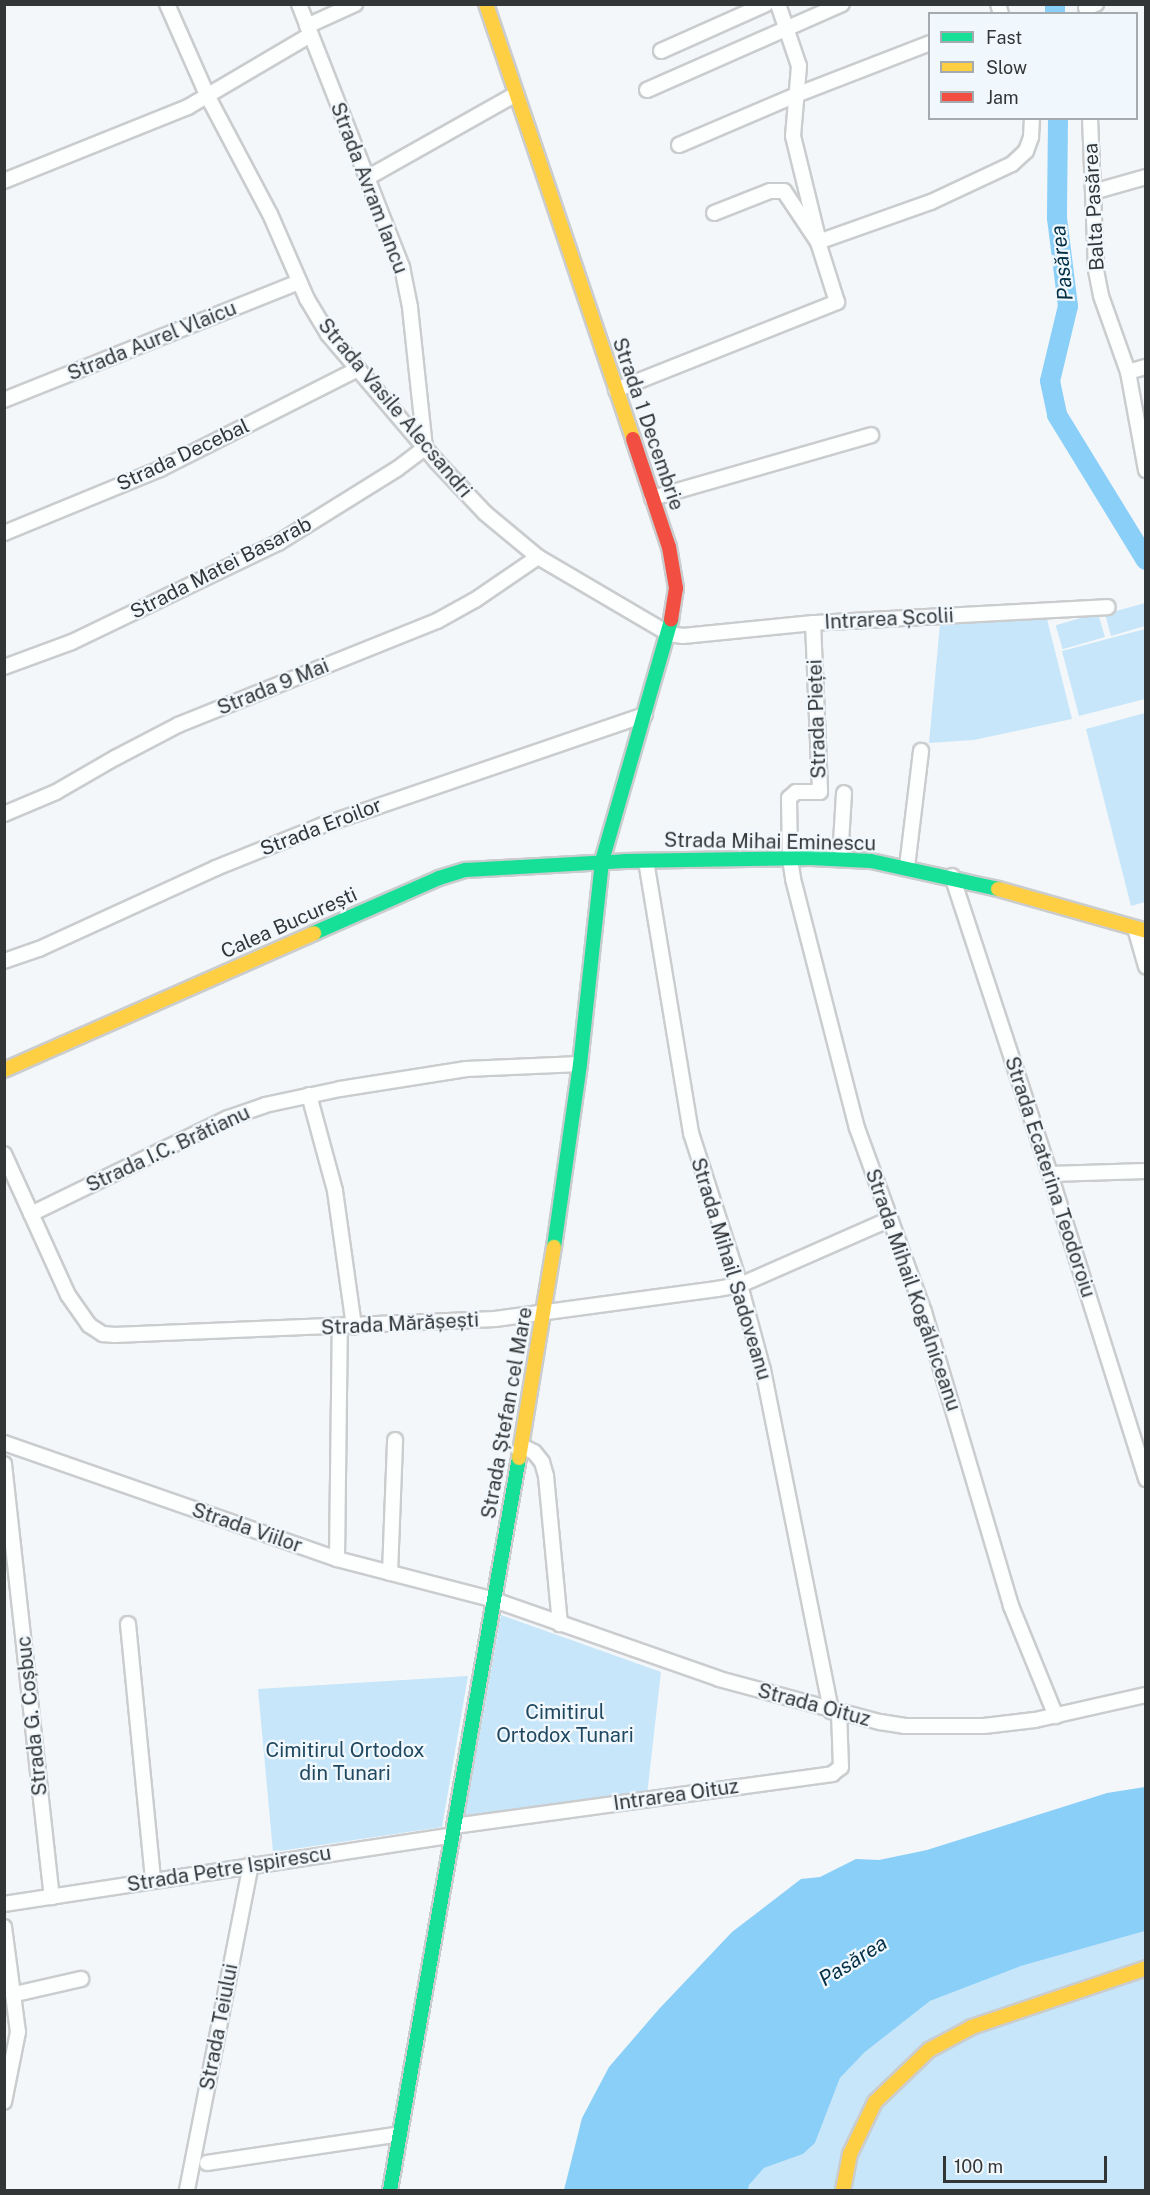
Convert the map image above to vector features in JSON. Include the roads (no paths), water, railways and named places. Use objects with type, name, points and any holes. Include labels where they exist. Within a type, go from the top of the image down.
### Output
[{"type":"main road","name":"Strada 1 Decembrie","points":[[486,4],[674,568],[676,588],[669,634],[602,861]]},
{"type":"main road","name":"Strada Mihai Eminescu","points":[[602,861],[840,859],[907,867],[952,876],[1140,929]]},
{"type":"main road","name":"Strada Ștefan cel Mare","points":[[390,2190],[545,1312],[580,1064],[602,861]]},
{"type":"main road","name":"Calea București","points":[[4,1070],[448,874],[476,868],[602,861]]},
{"type":"main road","points":[[843,2190],[850,2154],[860,2129],[875,2102],[897,2078],[929,2050],[972,2027],[1146,1968]]},
{"type":"street","name":"Strada Vasile Alecsandri","points":[[167,4],[208,97],[257,186],[299,282],[328,334],[425,448],[485,513],[538,557],[669,634]]},
{"type":"street","name":"Strada Avram Iancu","points":[[299,4],[402,267],[410,307],[425,448]]},
{"type":"street","points":[[4,181],[163,118],[208,97],[355,4]]},
{"type":"street","points":[[661,51],[766,4]]},
{"type":"street","points":[[616,390],[836,304],[838,298],[818,242],[793,136],[799,66],[778,4]]},
{"type":"street","points":[[647,90],[842,4]]},
{"type":"street","points":[[679,146],[796,95],[928,44]]},
{"type":"street","points":[[367,178],[516,94]]},
{"type":"street","points":[[818,242],[931,202],[1012,164],[1026,151],[1031,136],[1032,120]]},
{"type":"street","name":"Balta Pasărea","points":[[1090,120],[1096,270],[1101,296],[1128,372],[1145,465]]},
{"type":"street","points":[[1093,192],[1146,177]]},
{"type":"street","points":[[714,213],[770,191],[784,191],[818,242]]},
{"type":"street","name":"Strada Aurel Vlaicu","points":[[4,400],[299,282]]},
{"type":"street","points":[[1128,372],[1146,367]]},
{"type":"street","name":"Strada Decebal","points":[[4,533],[160,469],[358,369]]},
{"type":"street","points":[[652,498],[871,435]]},
{"type":"street","name":"Strada Matei Basarab","points":[[4,667],[72,642],[278,543],[397,469],[425,448]]},
{"type":"street","name":"Strada 9 Mai","points":[[4,814],[56,792],[178,725],[437,621],[475,600],[538,557]]},
{"type":"street","name":"Intrarea Școlii","points":[[669,634],[694,635],[813,623],[1108,607]]},
{"type":"street","name":"Strada Pieței","points":[[790,859],[790,794],[820,792],[813,623]]},
{"type":"street","name":"Strada Eroilor","points":[[4,961],[39,949],[225,864],[323,825],[645,715]]},
{"type":"street","points":[[907,867],[921,751]]},
{"type":"street","points":[[840,859],[844,793]]},
{"type":"street","name":"Strada Mihail Kogălniceanu","points":[[790,859],[846,1088],[934,1343],[1011,1606],[1056,1716]]},
{"type":"street","name":"Strada Mihail Sadoveanu","points":[[646,861],[691,1133],[740,1285],[770,1403],[835,1712]]},
{"type":"street","name":"Strada Ecaterina Teodoroiu","points":[[952,876],[1050,1174],[1146,1479]]},
{"type":"street","points":[[1140,929],[1146,966]]},
{"type":"street","name":"Strada I.C. Brătianu","points":[[31,1214],[228,1118],[309,1095],[466,1069],[580,1064]]},
{"type":"street","points":[[309,1095],[335,1191],[347,1327],[337,1559]]},
{"type":"street","name":"Strada Mărășești","points":[[4,1154],[68,1295],[89,1325],[103,1334],[347,1327],[495,1319],[740,1285],[890,1220]]},
{"type":"street","points":[[1050,1174],[1146,1172]]},
{"type":"street","points":[[390,1573],[395,1440]]},
{"type":"street","name":"Strada Viilor","points":[[4,1443],[337,1559],[494,1600]]},
{"type":"street","points":[[522,1446],[534,1452],[542,1462],[546,1476],[560,1624]]},
{"type":"street","name":"Strada G. Coșbuc","points":[[4,1464],[52,1897]]},
{"type":"street","name":"Strada Oituz","points":[[494,1600],[719,1679],[835,1712],[904,1726],[984,1726],[1056,1716],[1146,1695]]},
{"type":"street","points":[[128,1624],[153,1880]]},
{"type":"street","name":"Intrarea Oituz","points":[[454,1830],[832,1773],[841,1767],[835,1712]]},
{"type":"street","name":"Strada Petre Ispirescu","points":[[4,1904],[454,1830]]},
{"type":"street","name":"Strada Teiului","points":[[187,2190],[251,1864]]},
{"type":"street","points":[[4,1927],[15,1994],[18,2032],[4,2102]]},
{"type":"street","points":[[15,1994],[81,1979]]},
{"type":"street","points":[[207,2163],[400,2134]]},
{"type":"water","points":[[1145,1787],[1145,1931],[1021,1966],[930,2001],[865,2052],[840,2078],[815,2143],[803,2154],[764,2168],[749,2185],[748,2190],[564,2190],[582,2118],[609,2067],[659,2009],[732,1932],[801,1879],[820,1877],[856,1859],[879,1860],[927,1850],[1107,1793]]},
{"type":"waterway","name":"Pasărea","points":[[1055,4],[1055,12]]},
{"type":"waterway","name":"Pasărea","points":[[1058,120],[1057,218],[1068,306],[1050,381],[1057,415],[1146,560]]},
{"type":"park label","name":"Cimitirul Ortodox Tunari","points":[[565,1724]]},
{"type":"park label","name":"Cimitirul Ortodox din Tunari","points":[[345,1762]]}]
